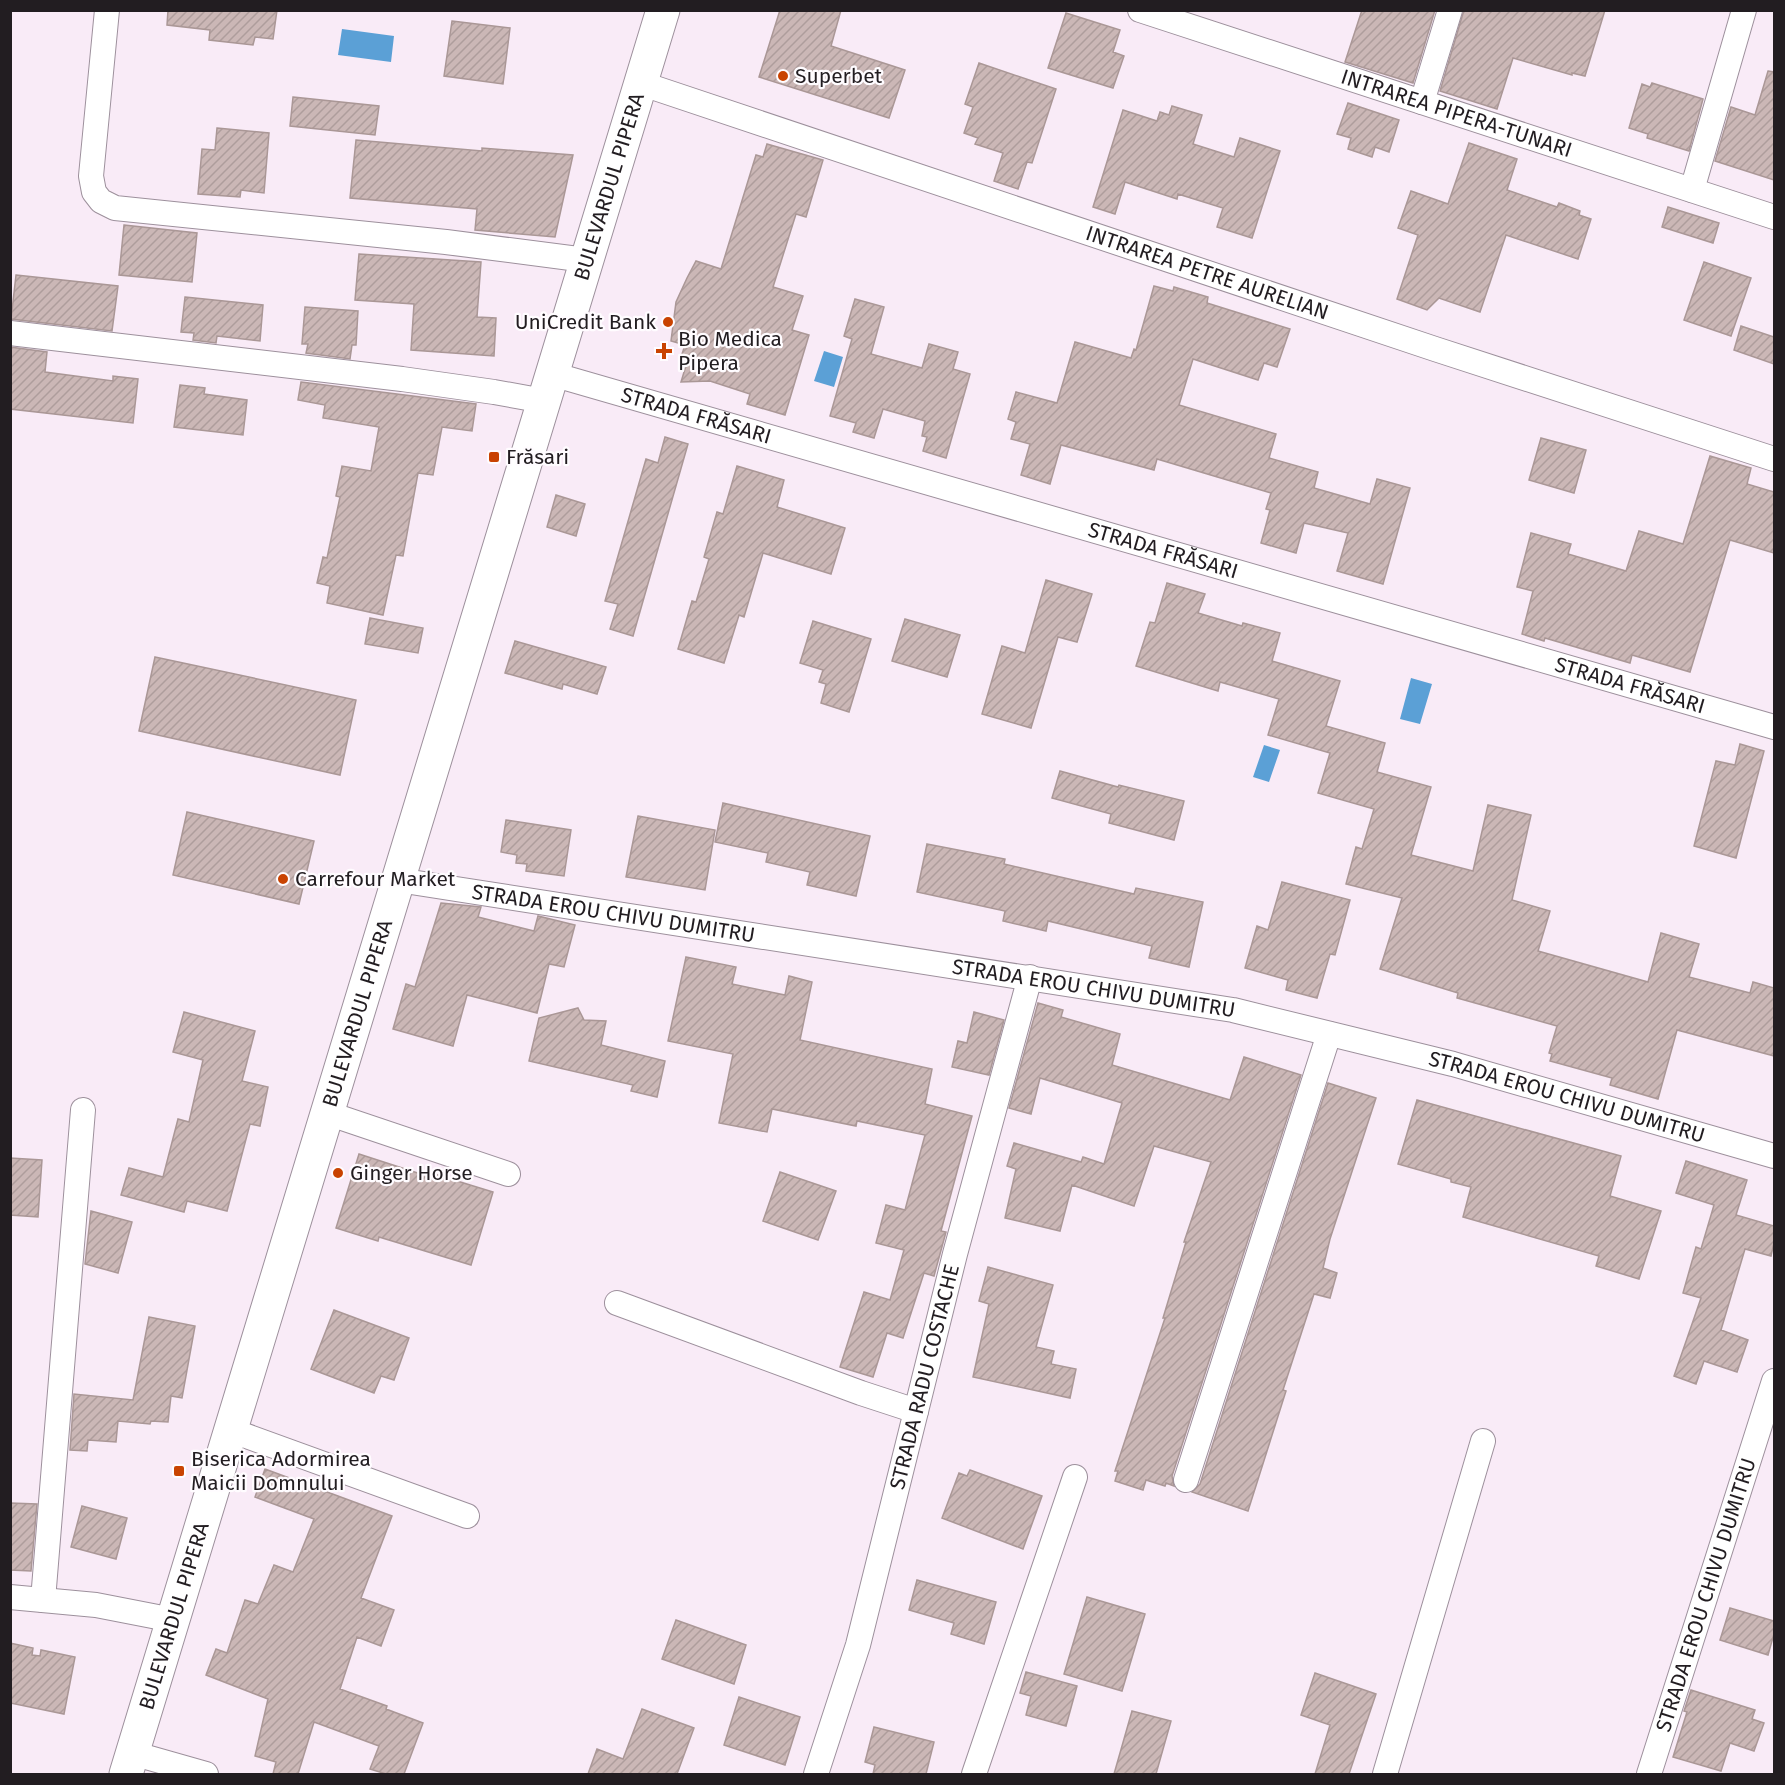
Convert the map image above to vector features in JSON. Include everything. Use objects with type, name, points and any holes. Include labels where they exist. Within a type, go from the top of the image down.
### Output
[{"type":"main road","name":"BULEVARDUL PIPERA","points":[[129,1764],[663,10]]},
{"type":"street","points":[[107,10],[91,176],[94,192],[101,201],[115,208],[166,215],[446,242],[586,260]]},
{"type":"street","name":"INTRAREA PIPERA-TUNARI","points":[[1140,10],[1774,217]]},
{"type":"street","points":[[1422,102],[1450,10]]},
{"type":"street","points":[[1692,190],[1744,10]]},
{"type":"street","name":"INTRAREA PETRE AURELIAN","points":[[640,83],[1423,346],[1774,459]]},
{"type":"street","name":"STRADA FRĂSARI","points":[[10,333],[494,392],[548,388],[1774,728]]},
{"type":"street","name":"STRADA EROU CHIVU DUMITRU","points":[[398,880],[1233,1010],[1453,1064],[1774,1156]]},
{"type":"street","name":"STRADA RADU COSTACHE","points":[[816,1774],[858,1645],[955,1254],[1030,977]]},
{"type":"street","points":[[1186,1480],[1329,1034]]},
{"type":"street","points":[[43,1600],[83,1110]]},
{"type":"street","points":[[327,1113],[508,1174]]},
{"type":"street","points":[[616,1303],[916,1411]]},
{"type":"street","name":"STRADA EROU CHIVU DUMITRU","points":[[1649,1774],[1774,1381]]},
{"type":"street","points":[[230,1430],[467,1516]]},
{"type":"street","points":[[1385,1774],[1483,1441]]},
{"type":"street","points":[[974,1774],[1075,1477]]},
{"type":"street","points":[[10,1597],[106,1607],[173,1620]]},
{"type":"street","points":[[129,1764],[206,1774]]},
{"type":"water","points":[[342,29],[394,36],[391,62],[338,55]]},
{"type":"water","points":[[824,351],[843,357],[834,387],[814,381]]},
{"type":"water","points":[[1411,678],[1432,684],[1420,724],[1400,719]]},
{"type":"water","points":[[1264,745],[1280,750],[1269,782],[1253,777]]},
{"type":"building","points":[[168,10],[277,10],[273,39],[255,37],[253,45],[209,40],[210,30],[167,25]]},
{"type":"building","points":[[780,10],[841,10],[831,46],[905,70],[889,118],[759,77]]},
{"type":"building","points":[[1362,10],[1435,10],[1413,83],[1345,62]]},
{"type":"building","points":[[1464,10],[1605,10],[1585,76],[1572,73],[1572,75],[1513,58],[1497,109],[1440,91]]},
{"type":"building","points":[[1066,13],[1120,30],[1113,52],[1124,56],[1113,88],[1048,68]]},
{"type":"building","points":[[452,21],[510,28],[503,84],[444,76]]},
{"type":"building","points":[[979,63],[1056,89],[1032,163],[1027,162],[1018,189],[994,181],[1003,153],[975,144],[978,138],[964,133],[973,107],[965,104]]},
{"type":"building","points":[[1768,71],[1774,72],[1774,180],[1715,161],[1731,107],[1755,115]]},
{"type":"building","points":[[1652,83],[1703,99],[1689,151],[1647,138],[1648,134],[1629,128],[1642,84],[1650,87]]},
{"type":"building","points":[[293,97],[379,106],[375,135],[290,126]]},
{"type":"building","points":[[1348,103],[1399,120],[1389,152],[1375,147],[1372,157],[1348,149],[1351,138],[1337,134]]},
{"type":"building","points":[[1172,106],[1202,115],[1193,144],[1234,157],[1240,138],[1280,151],[1252,238],[1217,227],[1223,208],[1178,194],[1177,199],[1125,182],[1115,214],[1093,207],[1123,110],[1157,121],[1160,112],[1169,115]]},
{"type":"building","points":[[217,128],[269,133],[264,193],[241,190],[240,197],[198,194],[202,149],[215,150]]},
{"type":"building","points":[[356,140],[482,151],[482,148],[573,155],[555,237],[475,230],[477,209],[350,198]]},
{"type":"building","points":[[1469,143],[1517,159],[1507,190],[1557,207],[1559,203],[1580,211],[1579,215],[1591,219],[1578,259],[1506,235],[1480,312],[1439,298],[1427,310],[1397,299],[1418,235],[1398,228],[1411,191],[1448,204]]},
{"type":"building","points":[[767,144],[823,160],[806,217],[796,214],[773,287],[803,296],[792,330],[809,335],[785,415],[747,404],[750,394],[710,381],[681,382],[688,359],[681,357],[685,345],[671,341],[676,302],[696,261],[721,269],[756,155],[763,157]]},
{"type":"building","points":[[1668,207],[1719,223],[1713,243],[1662,227]]},
{"type":"building","points":[[124,225],[197,233],[192,282],[119,275]]},
{"type":"building","points":[[359,254],[481,262],[477,317],[496,318],[494,356],[411,350],[414,304],[355,300]]},
{"type":"building","points":[[1704,262],[1751,278],[1731,336],[1684,320]]},
{"type":"building","points":[[16,275],[118,286],[112,331],[11,319]]},
{"type":"building","points":[[1154,286],[1173,291],[1174,287],[1208,297],[1207,303],[1290,329],[1277,367],[1264,363],[1258,380],[1193,359],[1179,405],[1276,434],[1269,458],[1318,472],[1314,488],[1370,504],[1377,479],[1410,488],[1383,584],[1337,571],[1348,533],[1304,523],[1296,553],[1261,543],[1270,510],[1266,509],[1271,493],[1157,459],[1154,470],[1061,445],[1050,484],[1021,475],[1030,444],[1011,439],[1016,422],[1008,419],[1016,392],[1057,403],[1075,342],[1131,358],[1134,349],[1136,350]]},
{"type":"building","points":[[185,297],[263,305],[260,341],[217,336],[216,343],[193,340],[194,333],[181,332]]},
{"type":"building","points":[[855,299],[884,307],[871,354],[922,368],[929,344],[958,352],[953,369],[970,374],[946,458],[923,451],[927,437],[922,436],[925,421],[883,409],[874,438],[853,432],[856,423],[830,416],[852,339],[844,336]]},
{"type":"building","points":[[305,307],[358,311],[356,345],[352,345],[350,359],[306,353],[308,344],[302,344]]},
{"type":"building","points":[[1741,326],[1774,337],[1774,364],[1734,350]]},
{"type":"building","points":[[10,347],[47,352],[45,372],[113,381],[113,376],[138,379],[133,423],[10,409]]},
{"type":"building","points":[[301,382],[476,404],[472,431],[442,427],[433,475],[418,473],[403,556],[396,555],[383,615],[327,603],[330,586],[317,583],[323,557],[327,558],[340,497],[336,496],[342,466],[371,471],[379,427],[323,418],[325,405],[298,400]]},
{"type":"building","points":[[180,385],[205,388],[204,394],[247,400],[243,435],[174,427]]},
{"type":"building","points":[[665,437],[688,444],[633,636],[610,629],[618,604],[605,601],[646,459],[658,463]]},
{"type":"building","points":[[1541,438],[1586,450],[1574,493],[1529,480]]},
{"type":"building","points":[[1710,456],[1751,468],[1747,484],[1774,492],[1774,553],[1730,540],[1690,672],[1632,655],[1630,663],[1545,638],[1544,641],[1522,634],[1533,591],[1517,587],[1531,533],[1571,544],[1568,554],[1626,571],[1639,531],[1683,544]]},
{"type":"building","points":[[737,466],[784,480],[777,507],[845,528],[831,574],[763,553],[744,617],[739,615],[724,663],[678,649],[692,601],[696,602],[709,559],[704,557],[717,512],[723,514]]},
{"type":"building","points":[[556,495],[585,504],[576,536],[547,527]]},
{"type":"building","points":[[1046,580],[1092,594],[1077,642],[1058,637],[1031,728],[982,714],[1002,646],[1025,653]]},
{"type":"building","points":[[1167,583],[1205,594],[1198,613],[1242,626],[1243,623],[1280,633],[1272,661],[1340,681],[1326,726],[1385,743],[1377,772],[1431,787],[1411,855],[1473,871],[1488,805],[1531,815],[1512,900],[1550,911],[1538,951],[1648,982],[1661,933],[1699,944],[1689,977],[1750,993],[1753,982],[1774,988],[1774,1056],[1677,1030],[1658,1099],[1610,1085],[1612,1078],[1550,1061],[1552,1054],[1549,1053],[1557,1026],[1457,998],[1458,993],[1380,969],[1402,898],[1346,884],[1356,847],[1362,849],[1374,809],[1318,793],[1330,753],[1268,735],[1279,699],[1220,682],[1218,691],[1136,666],[1150,622],[1155,623]]},
{"type":"building","points":[[370,618],[423,628],[418,653],[365,644]]},
{"type":"building","points":[[905,619],[960,635],[947,677],[892,661]]},
{"type":"building","points":[[813,621],[871,639],[849,712],[821,703],[826,684],[819,682],[823,670],[800,663]]},
{"type":"building","points":[[515,641],[606,667],[597,694],[563,684],[562,689],[505,673]]},
{"type":"building","points":[[155,657],[356,700],[340,775],[139,731]]},
{"type":"building","points":[[1740,744],[1764,751],[1736,858],[1694,846],[1716,761],[1735,765]]},
{"type":"building","points":[[1060,771],[1118,787],[1119,785],[1184,801],[1174,840],[1109,823],[1111,814],[1052,798]]},
{"type":"building","points":[[723,803],[870,836],[856,896],[807,885],[810,872],[766,862],[768,853],[715,842]]},
{"type":"building","points":[[187,812],[314,841],[299,904],[173,875]]},
{"type":"building","points":[[638,816],[715,830],[705,890],[626,877]]},
{"type":"building","points":[[506,820],[571,830],[564,876],[526,871],[527,864],[516,863],[517,855],[501,852]]},
{"type":"building","points":[[927,844],[1005,859],[1004,864],[1134,894],[1136,888],[1203,902],[1189,967],[1149,958],[1152,946],[1048,921],[1046,931],[1003,921],[1005,911],[917,892]]},
{"type":"building","points":[[1282,882],[1350,900],[1335,955],[1330,954],[1317,998],[1286,990],[1288,980],[1245,968],[1257,926],[1268,930]]},
{"type":"building","points":[[441,903],[481,907],[478,917],[534,931],[538,916],[575,925],[564,967],[549,964],[537,1013],[467,995],[453,1046],[393,1029],[406,984],[415,987]]},
{"type":"building","points":[[686,957],[736,967],[732,984],[785,995],[789,976],[812,982],[800,1040],[932,1069],[925,1104],[972,1116],[941,1231],[946,1232],[934,1276],[924,1273],[903,1338],[887,1333],[873,1377],[840,1367],[864,1292],[890,1300],[904,1250],[876,1243],[886,1205],[905,1210],[925,1135],[857,1121],[856,1126],[772,1109],[767,1132],[719,1123],[733,1054],[668,1041]]},
{"type":"building","points":[[1038,1003],[1063,1010],[1061,1017],[1120,1034],[1112,1065],[1230,1100],[1244,1057],[1301,1075],[1172,1476],[1174,1486],[1166,1483],[1165,1486],[1146,1480],[1143,1490],[1115,1481],[1118,1471],[1115,1471],[1165,1318],[1163,1318],[1186,1242],[1184,1242],[1211,1162],[1154,1146],[1134,1206],[1072,1185],[1060,1231],[1005,1218],[1016,1169],[1007,1166],[1014,1143],[1081,1162],[1083,1157],[1104,1164],[1122,1103],[1040,1078],[1031,1114],[1009,1108]]},
{"type":"building","points":[[578,1008],[584,1020],[606,1021],[601,1045],[665,1061],[657,1097],[631,1091],[633,1085],[529,1061],[539,1018]]},
{"type":"building","points":[[184,1012],[255,1031],[242,1081],[268,1087],[260,1126],[250,1124],[227,1211],[187,1201],[184,1212],[121,1195],[129,1168],[163,1177],[178,1119],[189,1122],[203,1060],[173,1052]]},
{"type":"building","points":[[974,1012],[1004,1020],[989,1075],[952,1067],[958,1041],[967,1043]]},
{"type":"building","points":[[1328,1083],[1376,1098],[1330,1239],[1323,1268],[1337,1273],[1330,1298],[1314,1294],[1248,1511],[1192,1492],[1200,1484]]},
{"type":"building","points":[[1417,1100],[1621,1156],[1610,1196],[1661,1211],[1639,1279],[1596,1266],[1599,1256],[1463,1217],[1471,1187],[1398,1164]]},
{"type":"building","points":[[359,1154],[430,1177],[431,1173],[493,1192],[471,1265],[379,1237],[378,1241],[336,1228]]},
{"type":"building","points":[[10,1158],[42,1160],[38,1217],[10,1215]]},
{"type":"building","points":[[1686,1161],[1747,1180],[1736,1215],[1774,1226],[1771,1256],[1745,1249],[1721,1330],[1748,1340],[1737,1372],[1704,1361],[1696,1384],[1674,1376],[1701,1298],[1683,1293],[1696,1247],[1701,1249],[1714,1205],[1676,1193]]},
{"type":"building","points":[[780,1172],[836,1191],[818,1240],[763,1221]]},
{"type":"building","points":[[91,1211],[132,1222],[118,1273],[85,1264]]},
{"type":"building","points":[[988,1267],[1053,1285],[1036,1347],[1054,1351],[1051,1364],[1076,1369],[1070,1398],[973,1377],[989,1304],[979,1301]]},
{"type":"building","points":[[334,1310],[409,1338],[394,1380],[381,1376],[374,1393],[311,1369]]},
{"type":"building","points":[[149,1317],[195,1326],[182,1398],[171,1396],[168,1422],[151,1421],[150,1424],[118,1421],[116,1442],[88,1440],[87,1451],[70,1450],[74,1394],[133,1400]]},
{"type":"building","points":[[265,1469],[392,1516],[361,1598],[394,1610],[381,1646],[357,1637],[340,1689],[387,1706],[386,1709],[423,1723],[404,1774],[386,1774],[370,1769],[379,1746],[314,1722],[298,1774],[273,1774],[276,1762],[255,1756],[268,1699],[206,1675],[216,1649],[227,1653],[245,1600],[258,1604],[274,1565],[293,1572],[314,1519],[255,1497]]},
{"type":"building","points":[[970,1470],[1042,1496],[1023,1549],[942,1518],[959,1473],[967,1476]]},
{"type":"building","points":[[10,1503],[37,1504],[31,1571],[10,1570]]},
{"type":"building","points":[[82,1506],[127,1518],[116,1559],[71,1547]]},
{"type":"building","points":[[917,1580],[996,1602],[984,1644],[951,1634],[954,1623],[909,1610]]},
{"type":"building","points":[[1087,1597],[1145,1614],[1122,1691],[1064,1674]]},
{"type":"building","points":[[1730,1608],[1774,1621],[1774,1634],[1768,1655],[1720,1640]]},
{"type":"building","points":[[676,1620],[746,1645],[734,1684],[662,1659]]},
{"type":"building","points":[[10,1643],[33,1648],[32,1655],[40,1656],[41,1650],[75,1657],[64,1714],[10,1703]]},
{"type":"building","points":[[1026,1672],[1077,1686],[1066,1726],[1026,1715],[1031,1696],[1020,1693]]},
{"type":"building","points":[[1315,1673],[1376,1694],[1349,1774],[1315,1774],[1330,1725],[1301,1715]]},
{"type":"building","points":[[1691,1690],[1755,1710],[1752,1719],[1764,1723],[1754,1751],[1730,1743],[1721,1771],[1673,1757],[1687,1712],[1684,1711]]},
{"type":"building","points":[[739,1697],[800,1717],[785,1765],[724,1745]]},
{"type":"building","points":[[642,1709],[694,1728],[677,1774],[588,1774],[597,1749],[623,1759]]},
{"type":"building","points":[[1132,1711],[1171,1721],[1156,1774],[1114,1774]]},
{"type":"building","points":[[874,1727],[934,1742],[926,1774],[873,1774],[875,1765],[865,1762]]},
{"type":"place","name":"Superbet","points":[[783,76]]},
{"type":"place","name":"UniCredit Bank","points":[[668,322]]},
{"type":"place","name":"Bio Medica Pipera","points":[[664,351]]},
{"type":"place","name":"Frăsari","points":[[494,457]]},
{"type":"place","name":"Carrefour Market","points":[[283,879]]},
{"type":"place","name":"Ginger Horse","points":[[338,1173]]},
{"type":"place","name":"Biserica Adormirea Maicii Domnului","points":[[179,1471]]}]
